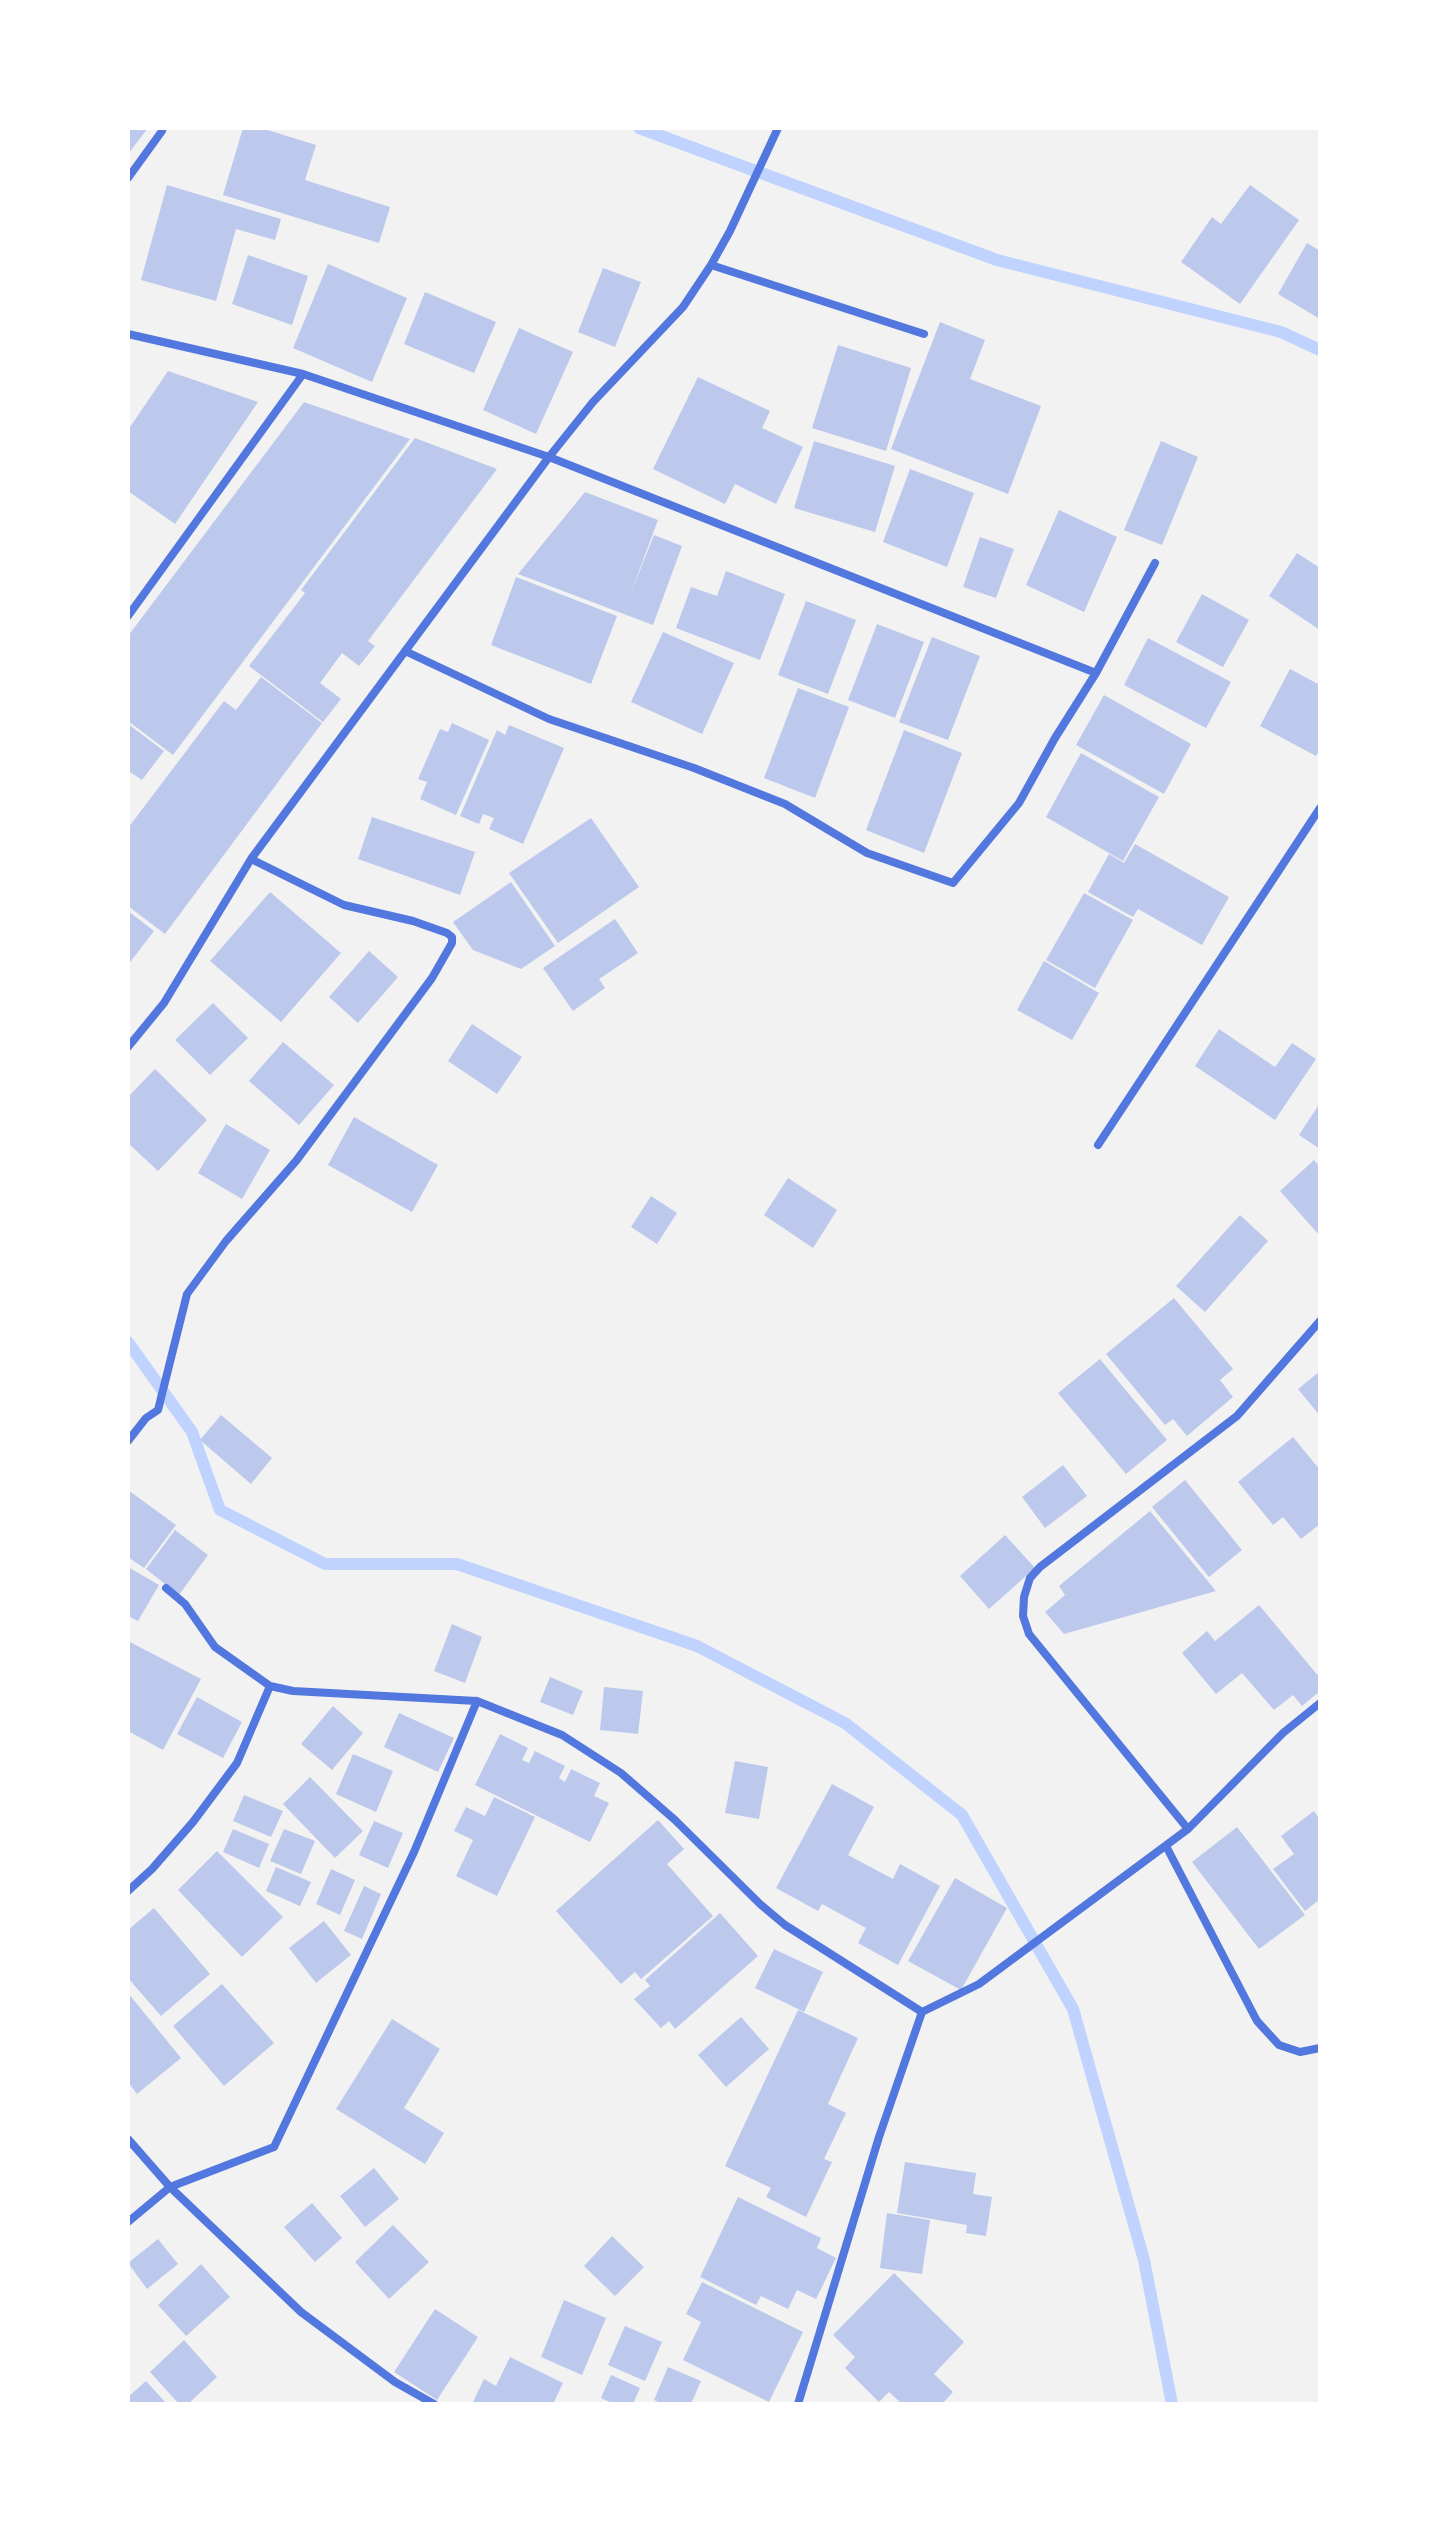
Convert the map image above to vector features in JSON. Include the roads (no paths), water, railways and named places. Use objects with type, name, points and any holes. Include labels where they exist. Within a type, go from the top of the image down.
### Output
[{"type":"street","points":[[128,1047],[164,1003],[251,859],[549,457],[593,402],[683,307],[730,231],[778,128]]},
{"type":"street","points":[[128,178],[162,131]]},
{"type":"street","points":[[711,265],[924,334]]},
{"type":"street","points":[[128,334],[303,374],[549,457],[1096,673]]},
{"type":"street","points":[[128,616],[303,374]]},
{"type":"street","points":[[405,651],[549,719],[694,768],[785,804],[867,853],[953,883],[1019,803],[1096,673],[1155,563]]},
{"type":"street","points":[[1098,1145],[1320,808]]},
{"type":"street","points":[[128,1441],[146,1418],[158,1410],[187,1294],[226,1241],[296,1161],[432,978],[452,943],[452,937],[447,933],[413,921],[344,905],[251,859]]},
{"type":"street","points":[[1188,1829],[1029,1634],[1023,1616],[1024,1597],[1030,1578],[1040,1567],[1237,1416],[1320,1321]]},
{"type":"street","points":[[166,1588],[185,1604],[215,1647],[270,1686],[293,1691],[477,1701],[562,1735],[621,1773],[785,1925],[922,2012]]},
{"type":"street","points":[[128,1891],[193,1822],[237,1763],[270,1686]]},
{"type":"street","points":[[128,2222],[170,2187],[274,2147],[414,1852],[477,1701]]},
{"type":"street","points":[[798,2404],[879,2137],[922,2012],[979,1984],[1188,1829],[1283,1733],[1320,1703]]},
{"type":"street","points":[[1166,1846],[1257,2021],[1279,2045],[1300,2052],[1320,2048]]},
{"type":"street","points":[[128,2139],[170,2187],[301,2312],[395,2382],[434,2404]]},
{"type":"waterway","points":[[639,128],[997,260],[1281,332],[1320,350]]},
{"type":"waterway","points":[[128,1342],[192,1432],[220,1510],[325,1564],[457,1564],[697,1646],[845,1723],[962,1815],[1073,2009],[1144,2260],[1172,2404]]}]
